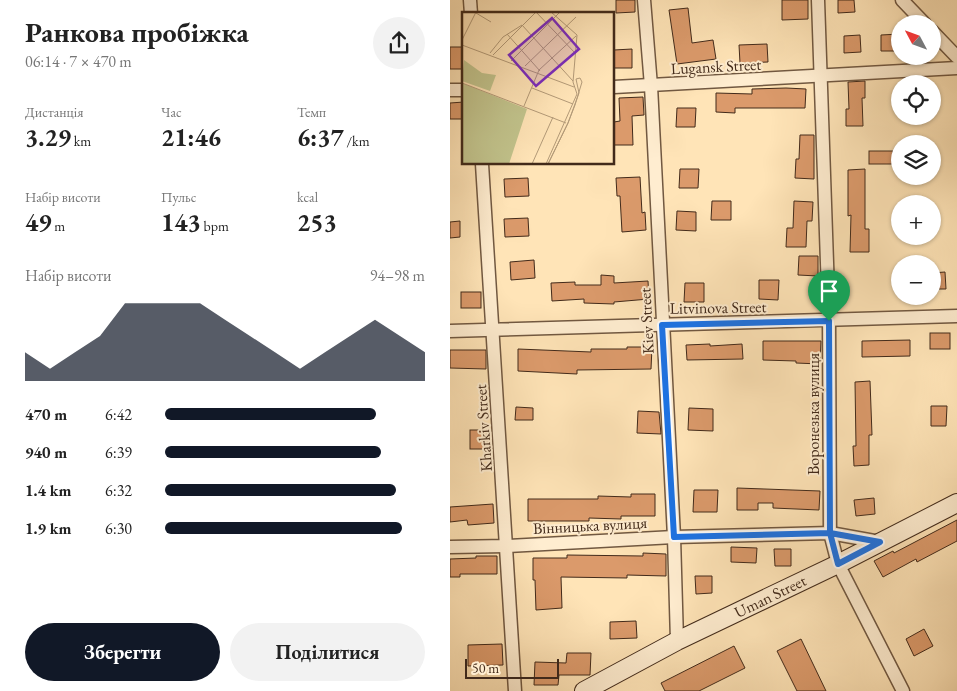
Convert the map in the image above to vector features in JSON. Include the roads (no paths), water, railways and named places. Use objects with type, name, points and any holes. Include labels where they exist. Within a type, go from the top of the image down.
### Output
[{"type":"street","name":"Kiev Street","points":[[644,0],[651,86],[674,537],[677,641]]},
{"type":"street","name":"Воронезька вулиця","points":[[818,0],[829,321],[830,533],[838,564],[904,691]]},
{"type":"street","points":[[902,0],[916,15]]},
{"type":"street","points":[[941,40],[957,56]]},
{"type":"street","name":"Lugansk Street","points":[[615,87],[957,68]]},
{"type":"street","name":"Kharkiv Street","points":[[482,165],[515,691]]},
{"type":"street","name":"Litvinova Street","points":[[450,331],[957,316]]},
{"type":"street","name":"Uman Street","points":[[584,691],[677,641],[838,564],[957,503]]},
{"type":"street","name":"Вінницька вулиця","points":[[450,547],[674,537],[830,533],[880,542]]}]
